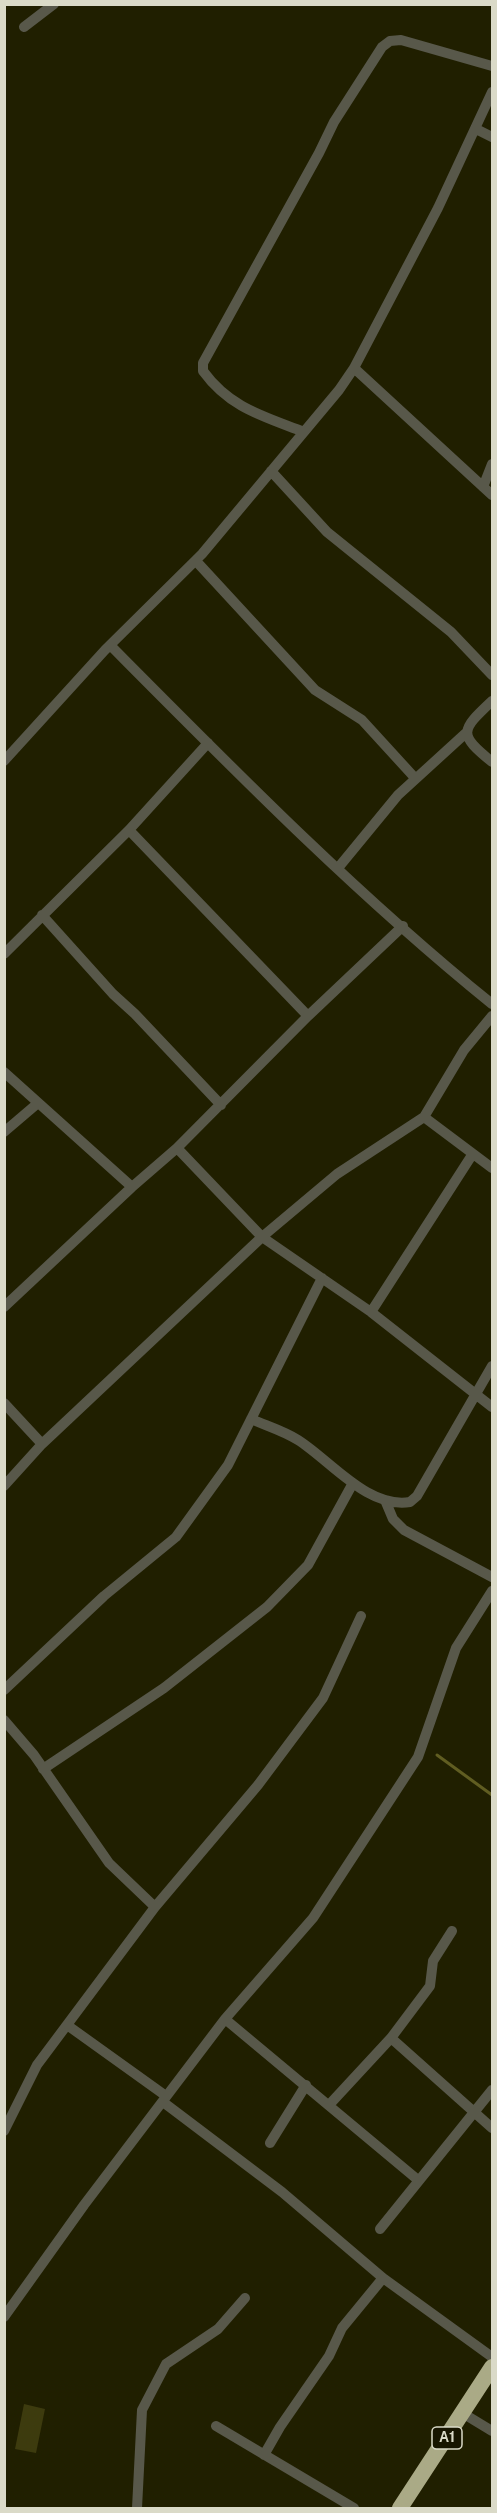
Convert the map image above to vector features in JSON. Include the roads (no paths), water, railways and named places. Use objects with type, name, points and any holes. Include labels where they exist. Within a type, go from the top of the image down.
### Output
[{"type":"highway","name":"A1","points":[[400,2508],[464,2414],[492,2367]]},
{"type":"street","points":[[24,27],[54,4]]},
{"type":"street","points":[[304,432],[251,412],[218,391],[203,371],[203,363],[320,153],[334,122],[382,47],[390,41],[402,40],[492,66]]},
{"type":"street","points":[[4,761],[110,645],[196,561],[304,432],[354,368],[438,208],[492,92]]},
{"type":"street","points":[[476,129],[492,137]]},
{"type":"street","points":[[354,368],[492,495]]},
{"type":"street","points":[[483,487],[492,464]]},
{"type":"street","points":[[271,471],[327,532],[451,632],[492,675]]},
{"type":"street","points":[[196,561],[315,690],[362,720],[415,778]]},
{"type":"street","points":[[110,645],[338,868],[492,1004]]},
{"type":"street","points":[[338,868],[398,795],[467,732],[472,720],[492,701]]},
{"type":"street","points":[[467,732],[470,744],[492,762]]},
{"type":"street","points":[[4,954],[129,830],[208,743]]},
{"type":"street","points":[[129,830],[308,1016]]},
{"type":"street","points":[[42,915],[113,994],[135,1014],[221,1105]]},
{"type":"street","points":[[4,1307],[177,1148],[308,1016],[403,926]]},
{"type":"street","points":[[4,1486],[42,1444],[262,1237],[337,1174],[424,1117],[464,1050],[492,1016]]},
{"type":"street","points":[[4,1072],[132,1187]]},
{"type":"street","points":[[4,1132],[38,1103]]},
{"type":"street","points":[[424,1117],[492,1168]]},
{"type":"street","points":[[177,1148],[262,1237],[371,1312],[492,1407]]},
{"type":"street","points":[[371,1312],[472,1155]]},
{"type":"street","points":[[4,1690],[104,1596],[176,1537],[228,1466],[322,1278]]},
{"type":"street","points":[[251,1419],[299,1441],[352,1483],[386,1500],[403,1503],[414,1500],[492,1366]]},
{"type":"street","points":[[4,1403],[42,1444]]},
{"type":"street","points":[[43,1769],[164,1688],[267,1606],[308,1565],[352,1483]]},
{"type":"street","points":[[386,1500],[393,1519],[404,1530],[492,1577]]},
{"type":"street","points":[[4,2317],[84,2205],[225,2019],[314,1918],[382,1809],[418,1757],[456,1648],[492,1591]]},
{"type":"street","points":[[4,2131],[27,2081],[67,2025],[155,1907],[292,1742],[323,1698],[361,1616]]},
{"type":"street","points":[[4,1720],[43,1769],[109,1863],[155,1907]]},
{"type":"street","points":[[329,2105],[391,2038],[430,1986],[433,1961],[452,1931]]},
{"type":"street","points":[[225,2019],[418,2180]]},
{"type":"street","points":[[67,2025],[282,2192],[383,2278],[492,2357]]},
{"type":"street","points":[[391,2038],[492,2128]]},
{"type":"street","points":[[270,2143],[306,2085]]},
{"type":"street","points":[[380,2229],[418,2180],[476,2113],[492,2090]]},
{"type":"street","points":[[264,2455],[280,2427],[329,2356],[342,2328],[383,2278]]},
{"type":"street","points":[[137,2508],[142,2410],[166,2364],[218,2329],[245,2298]]},
{"type":"street","points":[[464,2414],[492,2431]]},
{"type":"street","points":[[216,2426],[354,2508]]},
{"type":"waterway","points":[[437,1755],[492,1795]]}]
